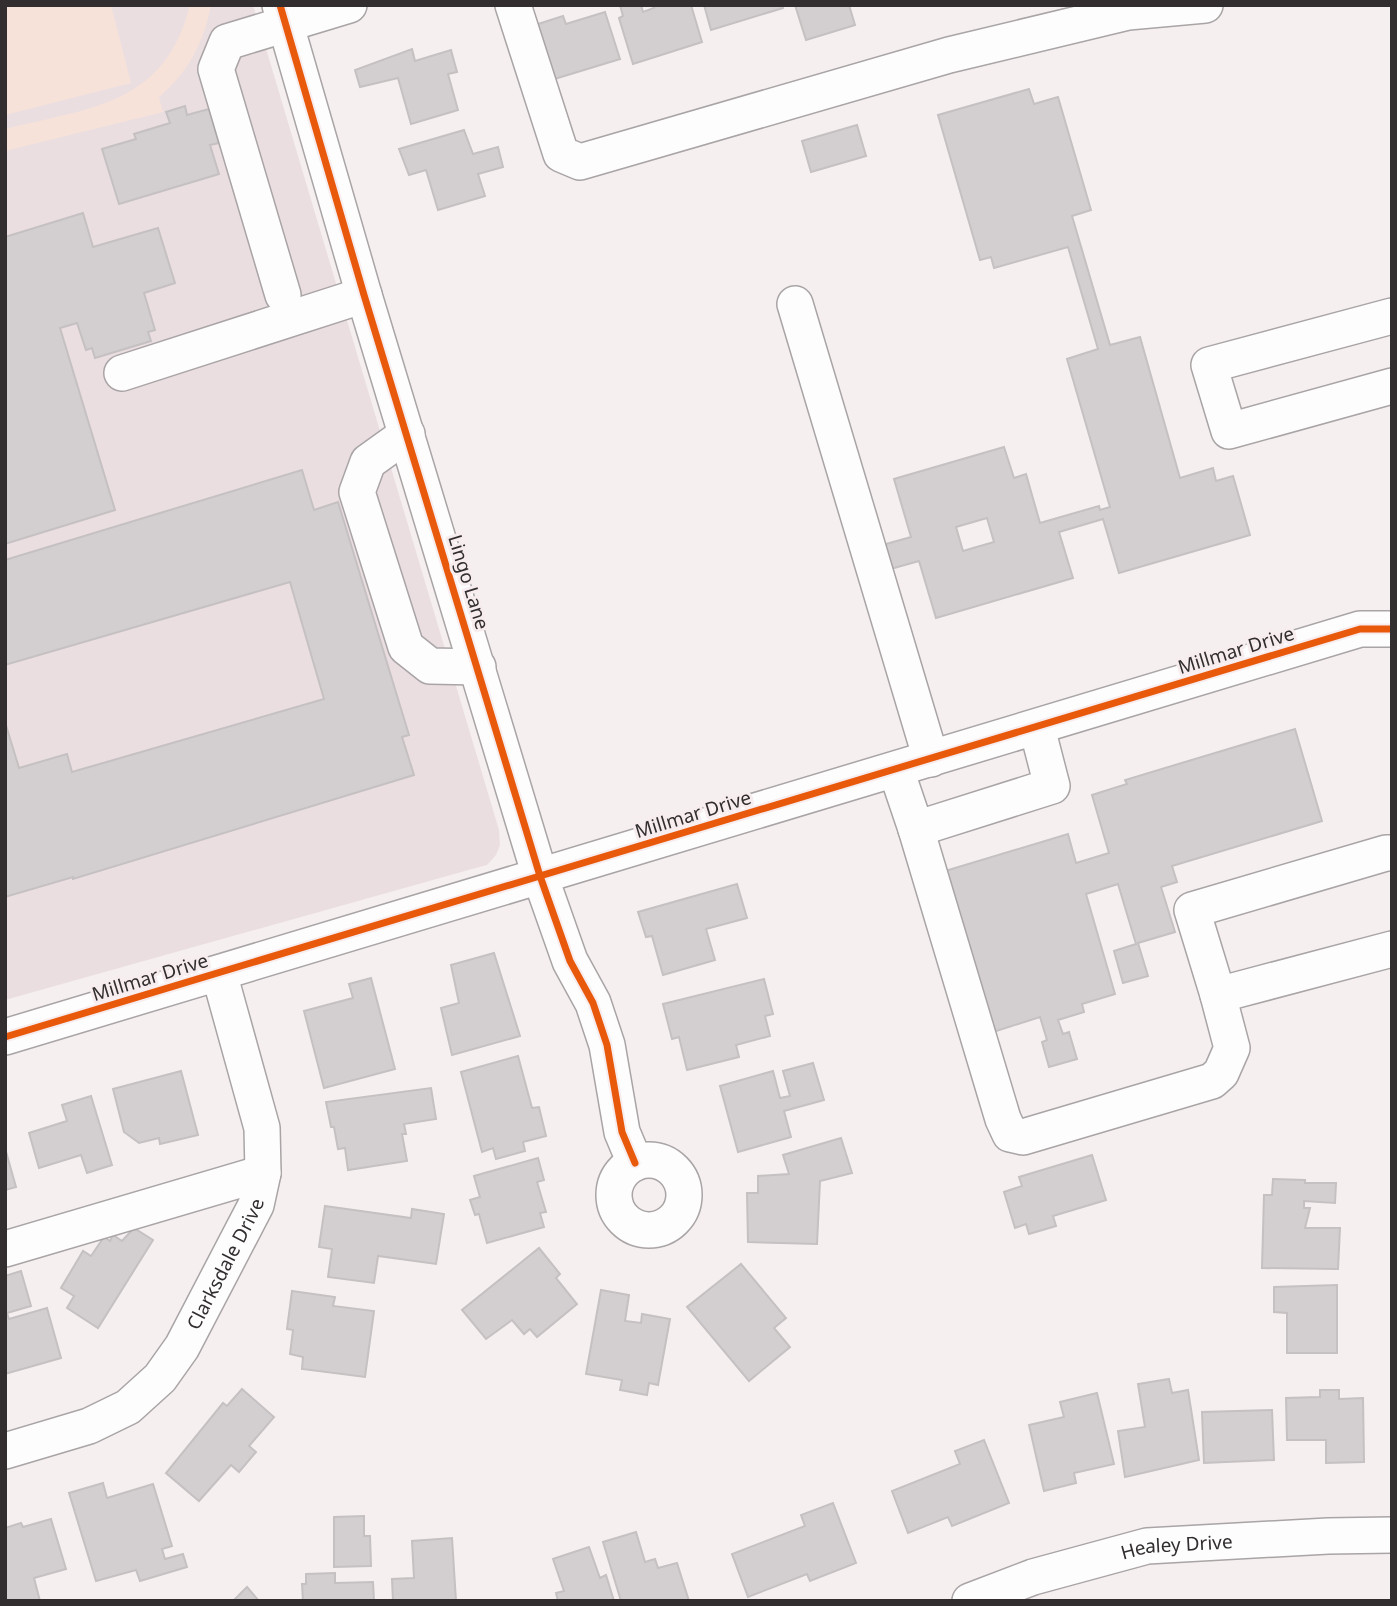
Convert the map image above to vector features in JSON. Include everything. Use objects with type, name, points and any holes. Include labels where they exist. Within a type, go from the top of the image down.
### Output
[{"type":"street","points":[[283,295],[216,69],[227,42],[283,15],[349,5]]},
{"type":"street","points":[[513,5],[561,154],[580,162],[948,55],[1128,12],[1205,5]]},
{"type":"street","name":"Lingo Lane","points":[[283,15],[364,295],[540,876],[570,961],[593,1003],[607,1045],[622,1132],[635,1163]]},
{"type":"street","points":[[122,373],[364,295]]},
{"type":"street","points":[[795,304],[931,759]]},
{"type":"street","points":[[1392,316],[1209,365],[1229,431],[1392,386]]},
{"type":"street","points":[[407,434],[368,462],[357,492],[406,647],[430,666],[478,667]]},
{"type":"street","name":"Millmar Drive","points":[[5,1037],[1360,629],[1392,629]]},
{"type":"street","points":[[916,829],[1052,786],[1037,728]]},
{"type":"street","points":[[896,770],[1003,1119],[1010,1134],[1023,1137],[1212,1081],[1221,1073],[1232,1048],[1192,910],[1392,853]]},
{"type":"street","points":[[1217,995],[1392,948]]},
{"type":"street","name":"Clarksdale Drive","points":[[5,1451],[89,1426],[128,1407],[160,1378],[181,1347],[256,1205],[263,1173],[262,1128],[219,973]]},
{"type":"street","points":[[5,1249],[263,1173]]},
{"type":"street","name":"Healey Drive","points":[[970,1601],[1033,1577],[1147,1546],[1392,1535]]},
{"type":"shaded area","points":[[5,5],[253,5],[499,830],[500,845],[487,865],[5,1000]]},
{"type":"shaded area","points":[[5,5],[111,5],[131,83],[5,115]]},
{"type":"shaded area","points":[[190,5],[211,5],[204,32],[193,56],[178,78],[159,97],[163,112],[5,151],[5,129],[94,107],[120,97],[143,83],[162,64],[178,38]]},
{"type":"building","points":[[620,5],[641,5],[643,12],[654,8],[653,5],[691,5],[702,42],[633,64],[619,18],[623,16]]},
{"type":"building","points":[[704,5],[782,5],[783,8],[711,30]]},
{"type":"building","points":[[795,5],[849,5],[855,25],[806,40]]},
{"type":"building","points":[[605,12],[620,59],[548,81],[532,26],[563,16],[566,24]]},
{"type":"building","points":[[412,49],[415,61],[451,50],[457,72],[448,74],[458,110],[411,124],[398,78],[360,87],[355,70]]},
{"type":"building","points":[[1029,89],[1034,104],[1058,97],[1091,210],[1072,216],[1110,345],[1140,337],[1180,478],[1213,468],[1216,481],[1233,476],[1250,535],[1119,573],[1103,519],[1059,532],[1073,578],[936,618],[919,561],[887,570],[879,546],[911,537],[894,479],[1004,447],[1014,478],[1026,474],[1040,523],[1099,506],[1100,510],[1110,507],[1067,359],[1098,349],[1068,247],[994,268],[991,257],[980,260],[938,115]],"holes":[[[987,518],[994,542],[963,551],[956,527]]]},
{"type":"building","points":[[185,106],[187,115],[209,109],[219,143],[210,145],[219,174],[119,204],[102,149],[136,139],[134,134],[170,123],[166,112]]},
{"type":"building","points":[[857,125],[866,156],[811,172],[802,141]]},
{"type":"building","points":[[464,130],[473,154],[498,147],[503,167],[478,174],[485,196],[438,210],[426,170],[409,175],[399,149]]},
{"type":"building","points":[[83,213],[93,247],[158,228],[175,283],[144,293],[155,330],[148,332],[151,341],[95,358],[92,348],[86,350],[77,323],[60,328],[115,510],[5,544],[5,237]]},
{"type":"building","points":[[302,470],[314,510],[338,502],[409,735],[402,737],[414,775],[73,879],[5,897],[5,722],[19,768],[67,754],[72,772],[324,699],[290,582],[5,665],[5,560]]},
{"type":"building","points":[[1295,729],[1322,821],[1172,866],[1177,882],[1161,887],[1175,932],[1138,943],[1148,976],[1123,983],[1114,951],[1136,944],[1118,884],[1086,894],[1115,994],[1082,1004],[1084,1012],[1058,1020],[1063,1034],[1069,1032],[1077,1059],[1049,1067],[1042,1042],[1047,1040],[1040,1017],[990,1033],[942,872],[1068,834],[1076,863],[1109,853],[1092,795],[1127,784],[1125,780]]},
{"type":"building","points":[[737,884],[747,918],[706,929],[715,960],[663,975],[652,936],[646,937],[638,912]]},
{"type":"building","points":[[494,953],[520,1036],[452,1055],[441,1008],[459,1003],[451,965]]},
{"type":"building","points":[[371,978],[395,1069],[324,1088],[304,1011],[353,998],[349,984]]},
{"type":"building","points":[[764,979],[773,1014],[765,1016],[770,1036],[736,1045],[739,1057],[687,1070],[679,1037],[672,1039],[663,1004]]},
{"type":"building","points":[[518,1056],[532,1108],[539,1107],[546,1136],[523,1142],[525,1151],[496,1159],[493,1148],[482,1152],[461,1072]]},
{"type":"building","points":[[813,1063],[824,1100],[784,1111],[791,1137],[738,1152],[720,1086],[773,1071],[780,1098],[790,1096],[783,1071]]},
{"type":"building","points":[[181,1071],[198,1135],[160,1144],[159,1138],[139,1143],[124,1132],[113,1089]]},
{"type":"building","points":[[431,1088],[436,1119],[404,1124],[406,1134],[402,1134],[407,1161],[348,1170],[345,1148],[338,1149],[326,1102]]},
{"type":"building","points":[[91,1096],[112,1165],[87,1173],[81,1155],[39,1168],[29,1133],[67,1121],[62,1105]]},
{"type":"building","points":[[841,1138],[852,1173],[820,1181],[817,1244],[748,1242],[747,1193],[758,1193],[758,1176],[789,1174],[783,1155]]},
{"type":"building","points":[[5,1148],[16,1187],[5,1190]]},
{"type":"building","points":[[1092,1155],[1106,1200],[1053,1216],[1056,1226],[1029,1234],[1026,1224],[1015,1228],[1004,1192],[1022,1186],[1019,1177]]},
{"type":"building","points":[[538,1158],[544,1180],[537,1182],[546,1212],[540,1213],[544,1227],[487,1243],[479,1214],[475,1215],[470,1200],[480,1197],[474,1176]]},
{"type":"building","points":[[1273,1179],[1336,1183],[1335,1203],[1304,1201],[1304,1208],[1310,1208],[1305,1228],[1340,1228],[1338,1269],[1262,1268],[1264,1195],[1272,1195]]},
{"type":"building","points":[[325,1206],[411,1218],[412,1209],[444,1214],[436,1264],[378,1256],[374,1283],[328,1277],[332,1249],[319,1247]]},
{"type":"building","points":[[134,1228],[153,1240],[98,1328],[67,1308],[74,1296],[61,1288],[83,1251],[91,1256],[104,1237],[110,1241],[113,1235],[122,1241]]},
{"type":"building","points":[[539,1248],[560,1274],[556,1278],[577,1304],[537,1337],[530,1329],[524,1334],[512,1320],[486,1339],[462,1310]]},
{"type":"building","points":[[741,1264],[786,1318],[774,1328],[790,1347],[749,1381],[687,1307]]},
{"type":"building","points":[[21,1271],[31,1306],[7,1313],[9,1319],[47,1308],[61,1358],[5,1374],[5,1276]]},
{"type":"building","points":[[1337,1285],[1337,1353],[1287,1353],[1287,1313],[1274,1312],[1274,1287]]},
{"type":"building","points":[[601,1290],[629,1295],[625,1321],[641,1323],[642,1314],[670,1319],[658,1385],[649,1383],[647,1395],[620,1390],[622,1380],[586,1374]]},
{"type":"building","points":[[292,1291],[335,1297],[333,1306],[374,1311],[365,1377],[302,1369],[303,1357],[290,1354],[293,1330],[287,1329]]},
{"type":"building","points":[[1169,1379],[1172,1393],[1188,1390],[1199,1460],[1125,1477],[1118,1431],[1145,1427],[1138,1384]]},
{"type":"building","points":[[242,1389],[274,1417],[249,1446],[256,1452],[239,1472],[231,1465],[199,1501],[166,1473],[223,1403],[227,1406]]},
{"type":"building","points":[[1320,1390],[1339,1390],[1339,1399],[1363,1398],[1364,1462],[1326,1463],[1326,1440],[1287,1440],[1286,1398],[1320,1397]]},
{"type":"building","points":[[1097,1393],[1114,1464],[1074,1473],[1076,1483],[1044,1491],[1029,1425],[1064,1417],[1060,1402]]},
{"type":"building","points":[[1272,1410],[1274,1460],[1204,1463],[1202,1412]]},
{"type":"building","points":[[984,1440],[1009,1503],[952,1526],[948,1517],[908,1533],[892,1491],[960,1464],[955,1451]]},
{"type":"building","points":[[103,1483],[107,1498],[153,1484],[172,1546],[162,1549],[165,1559],[183,1554],[187,1567],[140,1581],[136,1570],[96,1581],[69,1493]]},
{"type":"building","points":[[833,1503],[856,1563],[810,1581],[807,1574],[748,1597],[732,1554],[805,1526],[801,1515]]},
{"type":"building","points":[[364,1516],[364,1536],[370,1536],[371,1566],[334,1567],[334,1517]]},
{"type":"building","points":[[51,1519],[66,1569],[34,1578],[40,1601],[5,1601],[5,1528],[21,1523],[23,1527]]},
{"type":"building","points":[[636,1532],[645,1562],[655,1559],[658,1568],[677,1563],[689,1601],[621,1601],[603,1542]]},
{"type":"building","points":[[452,1538],[456,1601],[393,1601],[392,1579],[414,1578],[412,1541]]},
{"type":"building","points":[[589,1547],[600,1578],[606,1575],[614,1601],[558,1601],[556,1593],[564,1591],[553,1559]]},
{"type":"building","points":[[335,1573],[335,1583],[373,1582],[374,1601],[303,1601],[302,1584],[306,1584],[306,1574]]},
{"type":"building","points":[[247,1587],[259,1601],[233,1601]]},
{"type":"cycle path","points":[[280,5],[364,295],[540,876],[570,961],[593,1003],[607,1045],[622,1132],[635,1163]]},
{"type":"cycle path","points":[[5,1037],[1360,629],[1392,629]]}]
